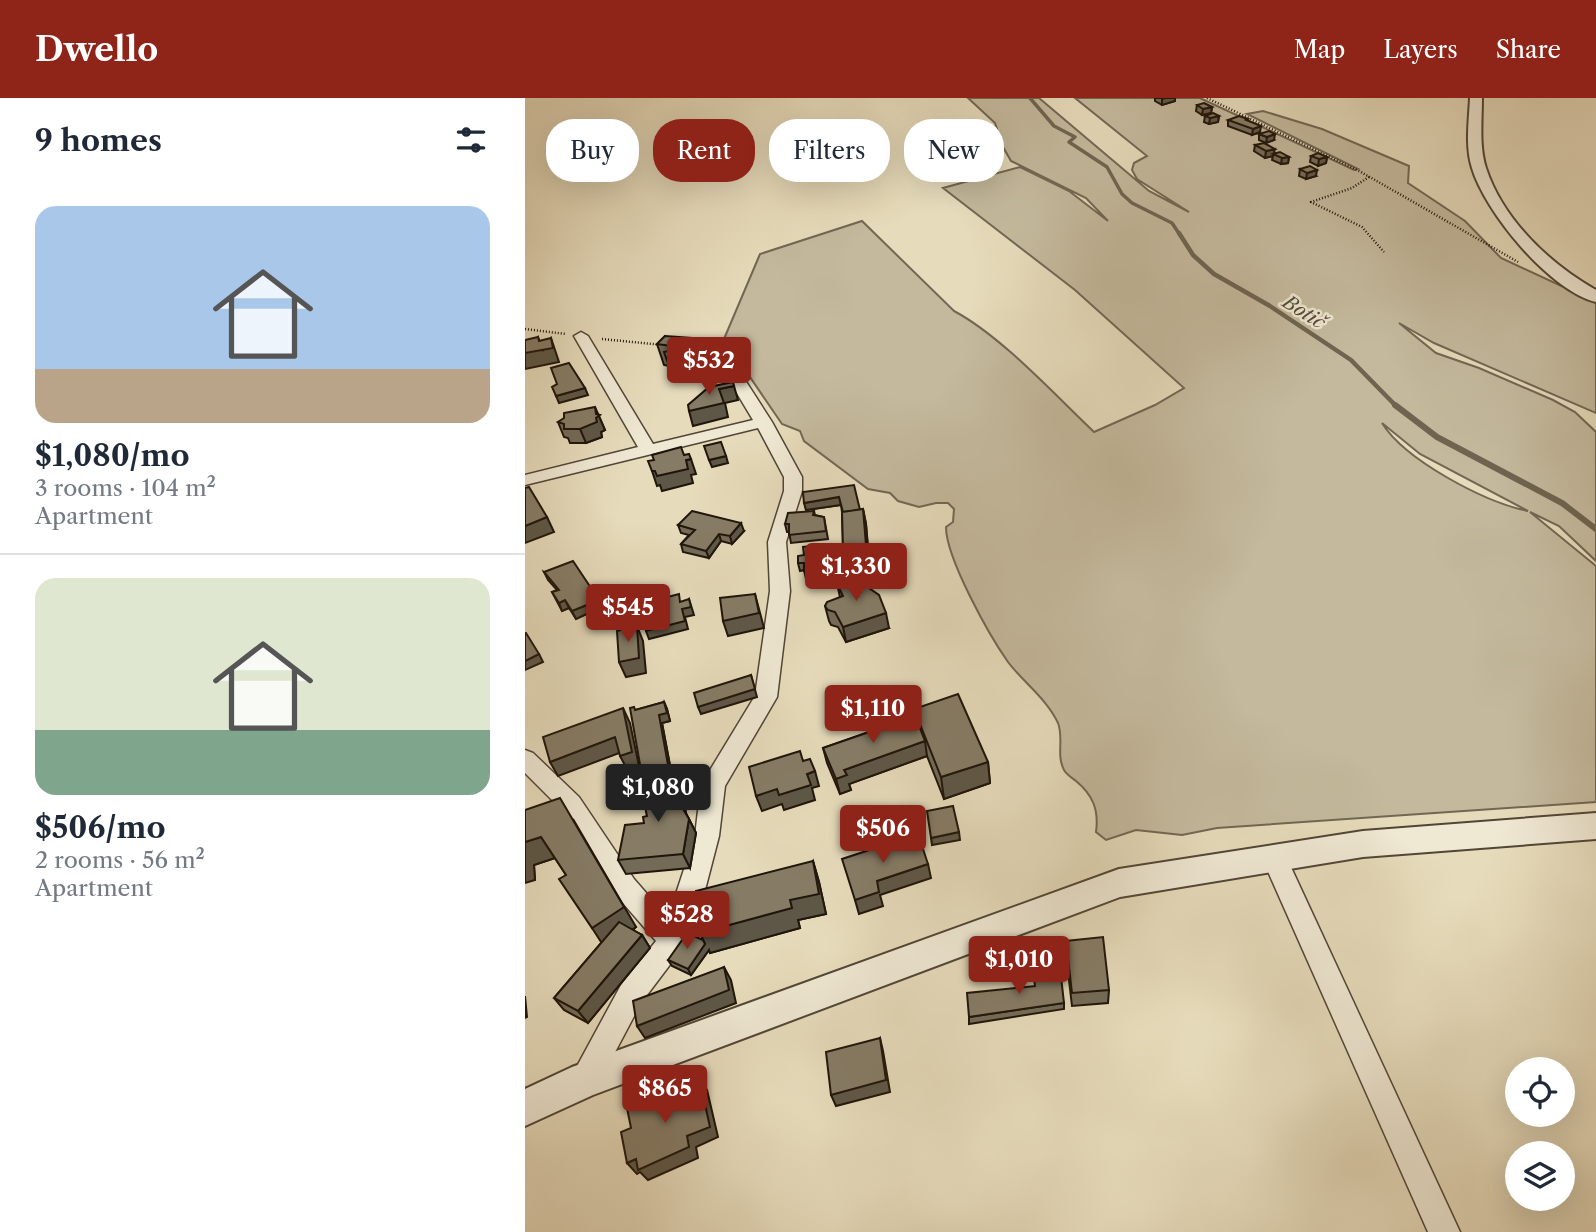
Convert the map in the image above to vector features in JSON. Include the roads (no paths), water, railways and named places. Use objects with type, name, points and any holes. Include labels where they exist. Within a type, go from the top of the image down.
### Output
[{"type":"street","points":[[1476,98],[1479,167],[1493,200],[1537,256],[1596,297]]},
{"type":"street","points":[[581,336],[648,450]]},
{"type":"street","points":[[585,1080],[631,994],[672,940],[692,890],[707,836],[713,785],[766,697],[780,591],[777,542],[793,491],[793,477],[764,422],[722,355]]},
{"type":"street","points":[[525,480],[764,422]]},
{"type":"street","points":[[525,759],[571,804],[625,887],[672,940]]},
{"type":"street","points":[[525,1108],[585,1080],[1119,883],[1363,844],[1596,826]]},
{"type":"street","points":[[1274,858],[1444,1232]]},
{"type":"waterway","name":"Botič","points":[[1030,98],[1054,126],[1075,137],[1069,142],[1107,167],[1122,194],[1132,203],[1172,223],[1180,235]]},
{"type":"waterway","name":"Botič","points":[[1179,233],[1193,255],[1214,274],[1270,306],[1351,360],[1395,405]]},
{"type":"waterway","name":"Botič","points":[[1395,405],[1437,437],[1562,503],[1596,529]]}]
